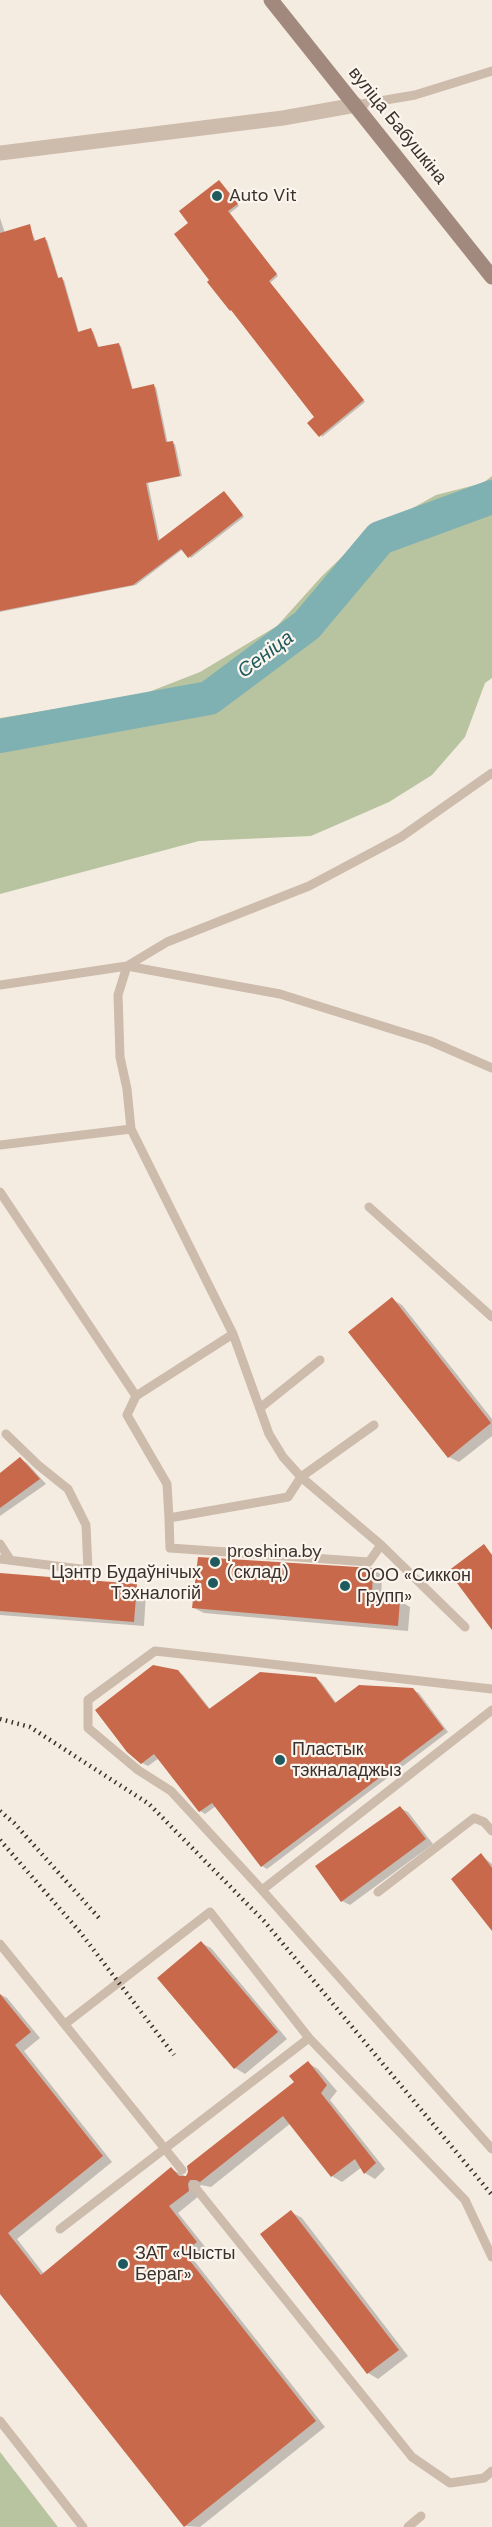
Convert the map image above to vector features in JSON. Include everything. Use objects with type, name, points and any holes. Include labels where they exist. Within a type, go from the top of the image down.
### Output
[{"type":"street","name":"вуліца Бабушкіна","points":[[271,0],[492,277]]},
{"type":"street","points":[[0,153],[284,118],[356,105]]},
{"type":"lane","points":[[356,105],[415,94],[492,71]]},
{"type":"lane","points":[[465,1627],[381,1545],[301,1477],[283,1457],[269,1434],[233,1334],[130,1129],[127,1089],[120,1057],[118,995],[127,966],[167,942],[309,886],[401,837],[492,773]]},
{"type":"lane","points":[[0,985],[127,966],[280,994],[430,1041],[492,1068]]},
{"type":"lane","points":[[0,1145],[130,1129]]},
{"type":"lane","points":[[0,1192],[136,1396]]},
{"type":"lane","points":[[369,1207],[492,1317]]},
{"type":"lane","points":[[233,1334],[136,1396],[127,1414],[167,1484],[170,1548],[369,1562],[381,1545]]},
{"type":"lane","points":[[260,1408],[320,1360]]},
{"type":"lane","points":[[169,1518],[288,1497],[301,1477],[374,1425]]},
{"type":"lane","points":[[0,1544],[4,1559],[88,1570],[86,1525],[68,1489],[2,1434]]},
{"type":"lane","points":[[492,1689],[155,1651],[88,1700],[88,1728],[138,1770],[171,1791],[262,1890],[492,2150]]},
{"type":"lane","points":[[262,1890],[492,1710]]},
{"type":"lane","points":[[378,1892],[474,1818],[484,1822],[492,1832]]},
{"type":"lane","points":[[65,2024],[210,1912],[309,2038],[465,2200],[492,2257]]},
{"type":"lane","points":[[0,1944],[182,2170]]},
{"type":"lane","points":[[60,2229],[163,2147],[309,2038]]},
{"type":"lane","points":[[194,2186],[412,2457],[450,2483],[484,2478],[492,2471]]},
{"type":"lane","points":[[0,2421],[83,2527]]},
{"type":"lane","points":[[408,2527],[421,2516]]},
{"type":"green space","points":[[492,476],[492,678],[485,683],[465,737],[432,775],[389,802],[311,836],[199,841],[0,894],[0,718],[141,695],[200,672],[277,626],[322,576],[365,535],[436,495],[483,483]]},
{"type":"green space","points":[[0,2452],[58,2527],[0,2527]]},
{"type":"building","points":[[219,180],[238,204],[228,211],[277,274],[269,281],[364,400],[319,437],[307,423],[314,417],[207,282],[209,280],[174,234],[188,223],[179,211]]},
{"type":"building","points":[[30,224],[34,241],[45,237],[58,278],[62,277],[78,332],[91,328],[98,347],[119,343],[132,389],[154,384],[166,442],[173,441],[180,476],[146,483],[158,541],[224,491],[243,515],[188,558],[181,549],[133,585],[0,611],[0,233]]},
{"type":"building","points":[[392,1297],[491,1423],[448,1458],[348,1332]]},
{"type":"building","points":[[20,1457],[40,1479],[0,1508],[0,1473]]},
{"type":"building","points":[[484,1544],[492,1555],[492,1630],[448,1571]]},
{"type":"building","points":[[198,1557],[373,1568],[372,1598],[400,1600],[398,1626],[192,1608]]},
{"type":"building","points":[[0,1573],[137,1584],[134,1622],[0,1611]]},
{"type":"building","name":"Пластык тэкналаджыз","points":[[153,1665],[178,1670],[209,1709],[260,1672],[316,1677],[335,1703],[359,1685],[413,1688],[444,1729],[261,1867],[212,1803],[199,1812],[154,1754],[141,1764],[127,1752],[95,1710]]},
{"type":"building","points":[[400,1806],[426,1839],[341,1902],[315,1866]]},
{"type":"building","points":[[481,1853],[492,1868],[492,1931],[451,1879]]},
{"type":"building","points":[[201,1941],[278,2032],[234,2069],[157,1978]]},
{"type":"building","name":"ЗАТ «Чысты Бераг»","points":[[0,1994],[31,2032],[15,2045],[103,2156],[8,2233],[41,2275],[171,2167],[179,2176],[186,2176],[187,2166],[294,2082],[289,2076],[308,2061],[327,2085],[321,2093],[376,2163],[364,2174],[355,2159],[331,2177],[283,2116],[200,2182],[190,2180],[189,2191],[169,2206],[197,2242],[183,2252],[316,2421],[184,2527],[0,2294]]},
{"type":"building","points":[[291,2210],[399,2350],[367,2374],[260,2234]]},
{"type":"waterway","name":"Сеніца","points":[[0,736],[209,698],[307,625],[380,538],[492,497]]},
{"type":"railway","points":[[0,1719],[30,1727],[149,1804],[264,1921],[492,2195]]},
{"type":"railway","points":[[0,1811],[14,1823],[99,1918]]},
{"type":"railway","points":[[0,1840],[80,1932],[174,2055]]},
{"type":"place","name":"Auto Vit","points":[[217,196]]},
{"type":"place","name":"рroshina.by (склад)","points":[[215,1562]]},
{"type":"place","name":"Цэнтр Будаўнічых Тэхналогій","points":[[213,1583]]},
{"type":"place","name":"ООО «Сиккон Групп»","points":[[345,1586]]},
{"type":"place","name":"Пластык тэкналаджыз","points":[[280,1760]]},
{"type":"place","name":"ЗАТ «Чысты Бераг»","points":[[123,2264]]}]
